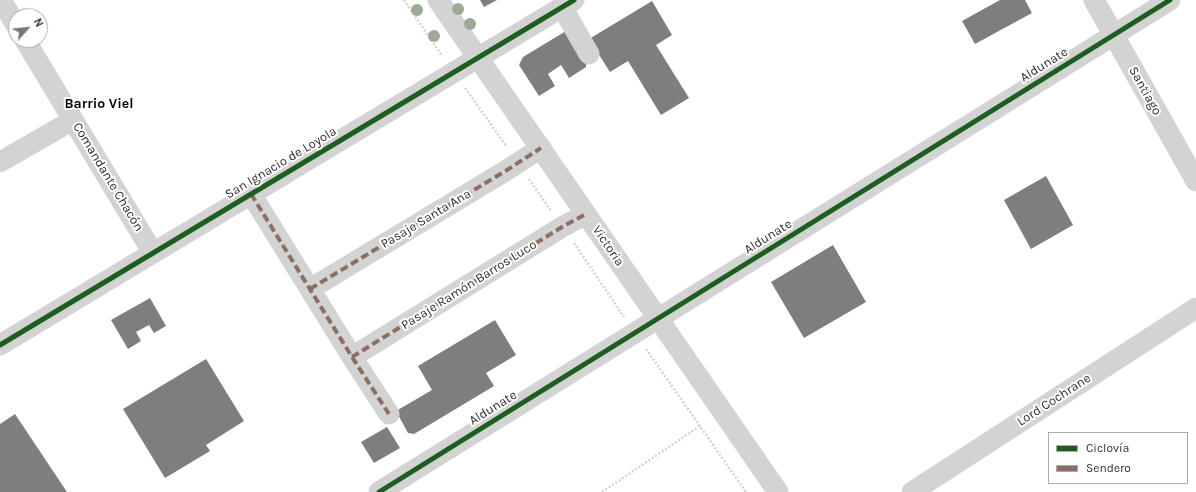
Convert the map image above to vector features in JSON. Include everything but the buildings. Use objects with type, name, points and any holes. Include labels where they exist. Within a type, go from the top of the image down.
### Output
[{"type":"street","points":[[1,0],[8,12]]},
{"type":"street","name":"Victoria","points":[[438,0],[778,492]]},
{"type":"street","name":"Santiago","points":[[1094,0],[1196,181]]},
{"type":"street","name":"Aldunate","points":[[379,492],[1170,0]]},
{"type":"street","points":[[568,3],[590,54]]},
{"type":"street","name":"San Ignacio de Loyola","points":[[0,345],[568,3]]},
{"type":"street","name":"Comandante Chacón","points":[[30,48],[153,253]]},
{"type":"street","points":[[0,162],[73,120]]},
{"type":"street","name":"Pasaje Santa Ana","points":[[310,289],[518,164],[541,148]]},
{"type":"street","points":[[251,194],[389,414]]},
{"type":"street","name":"Pasaje Ramón Barros Luco","points":[[352,357],[562,227],[586,214]]},
{"type":"street","name":"Lord Cochrane","points":[[912,492],[1196,308]]},
{"type":"path","points":[[404,0],[746,492]]},
{"type":"path","points":[[602,492],[700,426]]},
{"type":"marked path","points":[[310,289],[541,148]]},
{"type":"marked path","points":[[251,194],[389,414]]},
{"type":"marked path","points":[[352,357],[562,227],[586,214]]},
{"type":"cycle path","points":[[0,345],[574,0]]},
{"type":"cycle path","points":[[379,492],[1170,0]]},
{"type":"district","name":"Barrio Viel","points":[[99,104]]}]
